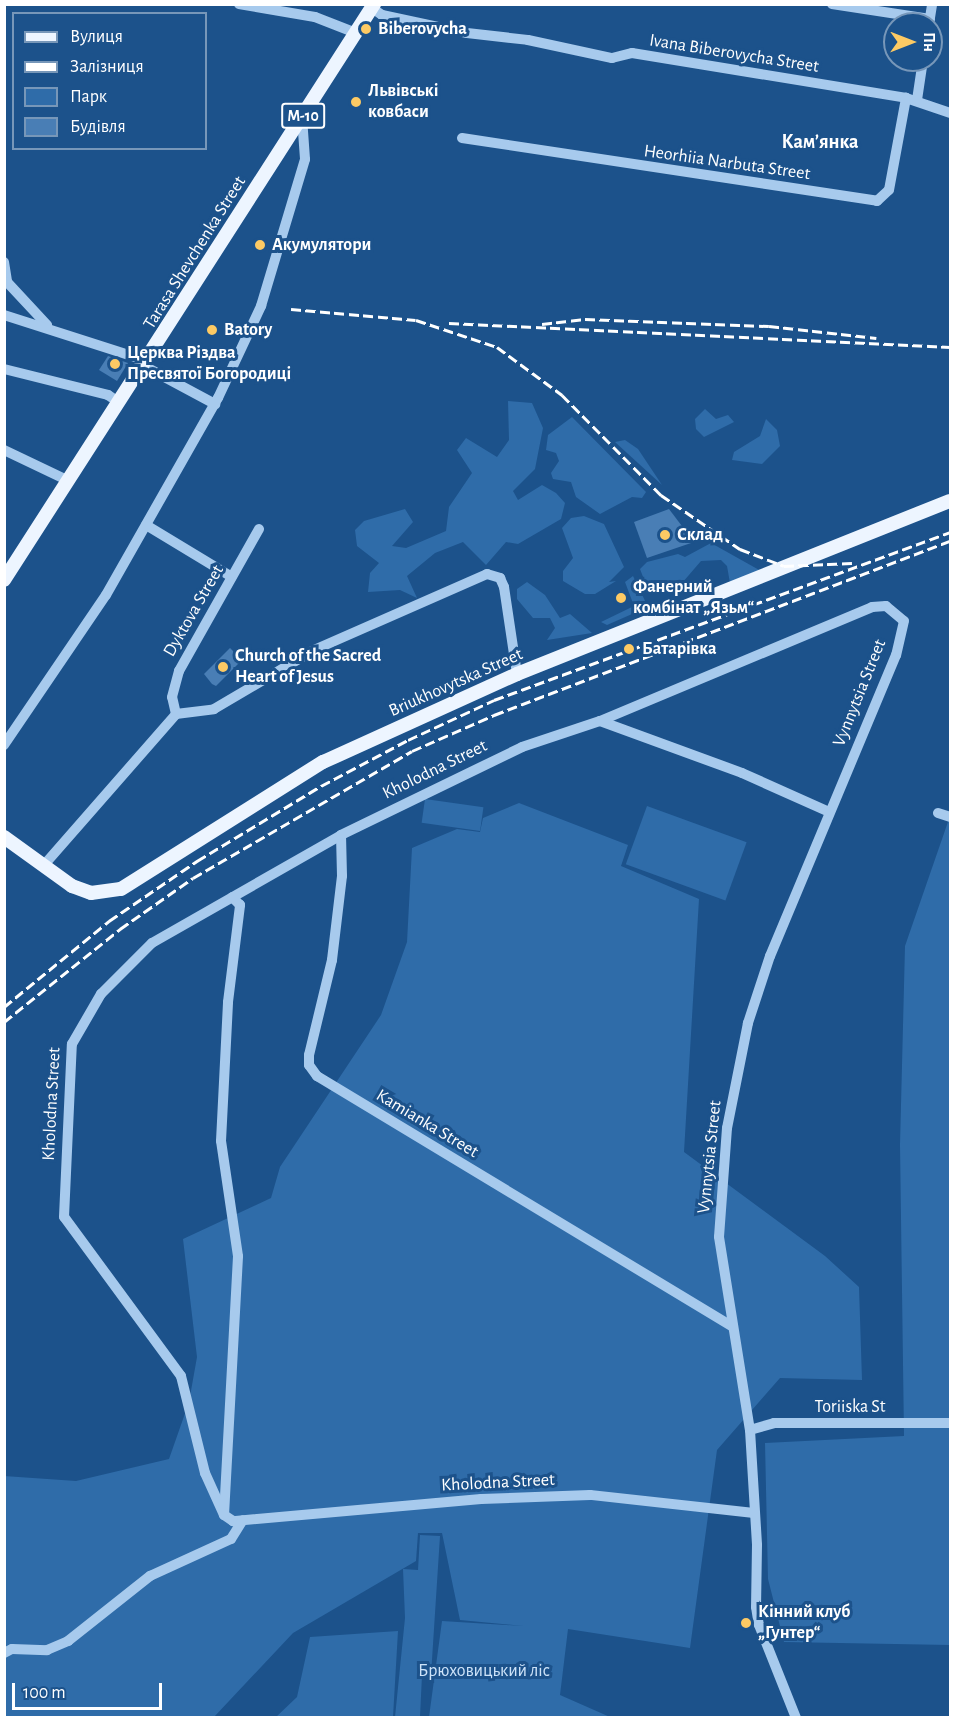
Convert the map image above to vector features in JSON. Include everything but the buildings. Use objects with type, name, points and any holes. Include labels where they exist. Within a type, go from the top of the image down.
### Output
[{"type":"main road","name":"Tarasa Shevchenka Street","points":[[4,580],[10,561],[69,481],[146,364],[373,6]]},
{"type":"main road","name":"Briukhovytska Street","points":[[4,837],[44,865],[91,893],[121,889],[323,762],[517,674],[951,501]]},
{"type":"street","points":[[239,4],[315,17],[356,33]]},
{"type":"street","points":[[832,4],[883,13]]},
{"type":"street","name":"Ivana Biberovycha Street","points":[[373,6],[382,15],[467,33],[528,40],[612,58],[632,53],[912,99],[951,113]]},
{"type":"street","points":[[912,99],[920,72]]},
{"type":"street","name":"Heorhiia Narbuta Street","points":[[462,138],[877,201],[889,190],[912,99]]},
{"type":"street","points":[[4,745],[106,595],[215,404],[261,306],[305,159],[302,117]]},
{"type":"street","points":[[4,262],[7,282],[47,326]]},
{"type":"street","points":[[4,315],[47,326],[146,364],[215,404]]},
{"type":"street","points":[[4,369],[108,395],[120,403]]},
{"type":"street","points":[[4,450],[69,481]]},
{"type":"street","points":[[146,525],[232,577]]},
{"type":"street","name":"Dyktova Street","points":[[176,714],[172,697],[179,671],[259,529]]},
{"type":"street","points":[[44,865],[176,714],[214,709],[314,650],[487,574],[500,578],[504,587],[517,674]]},
{"type":"street","name":"Kholodna Street","points":[[754,1513],[590,1495],[481,1499],[233,1521],[224,1515],[205,1473],[181,1376],[64,1217],[73,1037],[101,994],[152,943],[341,835],[522,747],[600,721],[872,607],[886,606],[904,621]]},
{"type":"street","name":"Vynnytsia Street","points":[[796,1718],[759,1625],[750,1430],[719,1237],[727,1128],[736,1074],[770,957],[896,654],[904,621]]},
{"type":"street","points":[[600,721],[742,773],[829,812]]},
{"type":"street","points":[[938,813],[951,817]]},
{"type":"street","name":"Kamianka Street","points":[[341,835],[342,876],[332,960],[309,1055],[309,1065],[317,1076],[732,1326]]},
{"type":"street","points":[[224,1515],[238,1256],[221,1141],[228,1002],[240,904],[232,897]]},
{"type":"street","name":"Toriiska St","points":[[750,1430],[774,1423],[951,1423]]},
{"type":"street","points":[[4,1653],[12,1649],[47,1650],[68,1641],[150,1576],[231,1539],[243,1520]]},
{"type":"green space","points":[[508,401],[532,403],[543,428],[535,469],[513,491],[518,500],[542,485],[556,493],[565,503],[561,519],[518,544],[506,542],[486,565],[463,542],[435,553],[407,576],[417,598],[400,590],[368,592],[370,573],[379,563],[357,546],[355,530],[364,521],[405,509],[413,522],[392,546],[406,548],[446,531],[449,507],[472,473],[457,450],[466,438],[497,457],[509,440]]},
{"type":"green space","points":[[705,409],[716,419],[728,415],[734,422],[704,437],[696,429],[695,419]]},
{"type":"green space","points":[[572,417],[646,492],[642,498],[632,497],[600,514],[576,497],[571,482],[553,479],[551,473],[559,461],[556,453],[546,450],[548,435]]},
{"type":"green space","points":[[766,419],[777,430],[780,446],[762,464],[732,460],[734,452],[760,436]]},
{"type":"green space","points":[[625,440],[638,449],[662,485],[615,442]]},
{"type":"green space","points":[[584,516],[604,524],[624,567],[609,582],[616,581],[595,594],[585,594],[563,581],[563,571],[573,558],[562,528],[571,518]]},
{"type":"green space","points":[[711,543],[761,571],[730,583],[727,566],[721,560],[701,561],[676,590],[648,590],[640,569],[647,562],[678,554],[685,557]]},
{"type":"green space","points":[[633,576],[648,607],[607,625],[601,622],[634,606],[625,582]]},
{"type":"green space","points":[[527,582],[545,595],[560,618],[570,614],[592,633],[547,640],[555,628],[550,618],[533,618],[517,599],[517,589]]},
{"type":"green space","points":[[425,799],[483,807],[480,831],[422,823]]},
{"type":"green space","points":[[519,803],[628,845],[621,866],[699,899],[684,1152],[825,1256],[859,1287],[862,1380],[780,1378],[717,1450],[690,1648],[568,1629],[560,1695],[610,1717],[429,1717],[442,1621],[524,1626],[460,1620],[442,1533],[418,1533],[416,1561],[293,1633],[214,1717],[5,1717],[4,1476],[76,1481],[169,1459],[189,1402],[197,1357],[183,1239],[271,1198],[280,1167],[381,1015],[407,942],[412,848],[457,829],[480,832],[483,818]]},
{"type":"green space","points":[[647,806],[747,842],[725,901],[626,864]]},
{"type":"green space","points":[[950,816],[950,1645],[784,1642],[768,1579],[765,1443],[904,1436],[900,1145],[905,946]]},
{"type":"green space","points":[[420,1535],[440,1536],[431,1675],[422,1675],[420,1717],[395,1717],[405,1618],[403,1569],[418,1570]]},
{"type":"green space","name":"Брюховицький ліс","points":[[398,1631],[393,1717],[276,1717],[297,1697],[310,1637]]},
{"type":"railway","points":[[291,309],[416,320],[497,347],[562,395],[661,495],[740,549],[784,566],[852,563]]},
{"type":"railway","points":[[542,324],[585,319],[769,326],[876,338]]},
{"type":"railway","points":[[449,323],[950,347]]},
{"type":"railway","points":[[4,1007],[109,921],[197,861],[321,786],[408,740],[494,700],[950,532]]},
{"type":"railway","points":[[4,1022],[120,929],[193,878],[412,751],[494,715],[950,541]]},
{"type":"place","name":"Biberovycha","points":[[366,29]]},
{"type":"place","name":"Львівські ковбаси","points":[[356,102]]},
{"type":"place","name":"Акумулятори","points":[[260,245]]},
{"type":"place","name":"Batory","points":[[212,330]]},
{"type":"place","name":"Церква Різдва Пресвятої Богородиці","points":[[115,364]]},
{"type":"place","name":"Склад","points":[[665,535]]},
{"type":"place","name":"Фанерний комбінат „Язьм“","points":[[621,598]]},
{"type":"place","name":"Батарівка","points":[[629,649]]},
{"type":"place","name":"Church of the Sacred Heart of Jesus","points":[[223,667]]},
{"type":"place","name":"Кінний клуб „Гунтер“","points":[[746,1623]]},
{"type":"district","name":"Кам’янка","points":[[820,142]]}]
